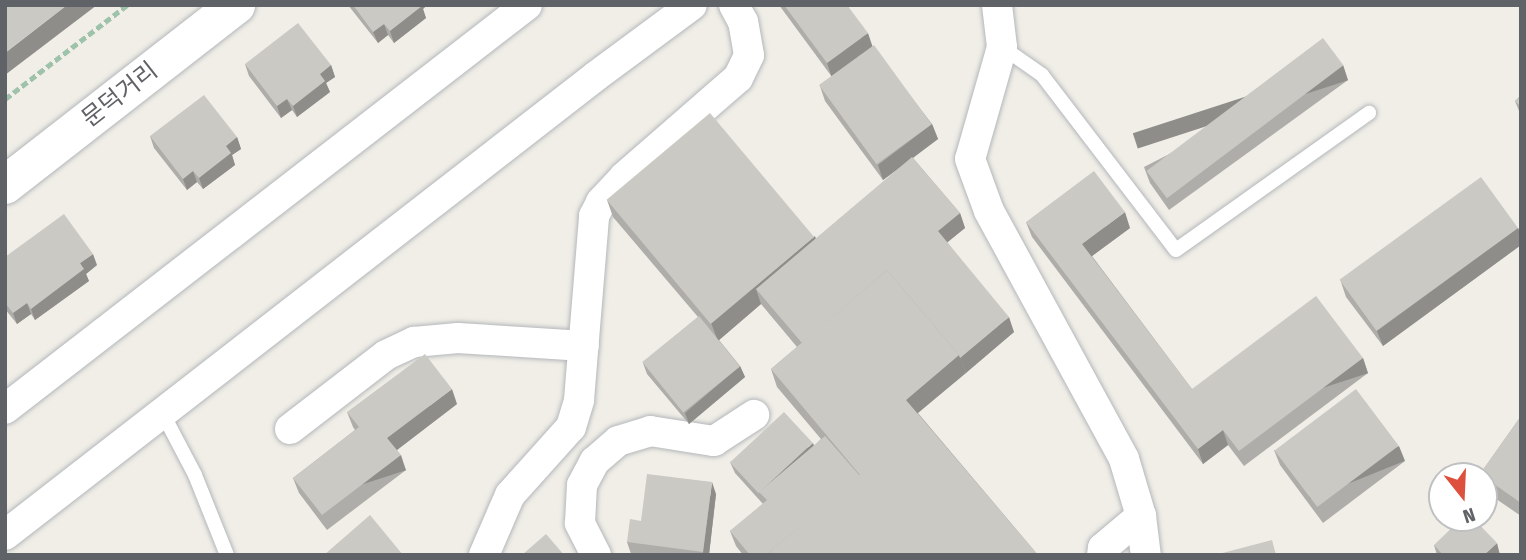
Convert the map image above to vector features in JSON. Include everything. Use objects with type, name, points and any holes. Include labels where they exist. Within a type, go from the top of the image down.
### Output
[{"type":"main road","name":"문덕거리","points":[[5,185],[236,5]]},
{"type":"street","points":[[5,409],[527,5]]},
{"type":"street","points":[[5,535],[596,76],[692,5]]},
{"type":"street","points":[[484,555],[510,495],[572,427],[579,400],[594,216],[601,202],[624,177],[738,78],[749,55],[743,22],[734,5]]},
{"type":"street","points":[[997,5],[1002,47],[970,159],[989,211],[1124,459],[1141,516],[1146,555]]},
{"type":"street","points":[[290,429],[386,355],[414,342],[458,338],[584,346]]},
{"type":"street","points":[[596,555],[580,523],[582,485],[594,461],[618,441],[650,430],[715,441],[754,415]]},
{"type":"street","points":[[1102,555],[1103,548],[1141,516]]},
{"type":"lane","points":[[1002,47],[1042,75],[1176,250],[1369,113]]},
{"type":"lane","points":[[163,414],[195,475],[227,555]]},
{"type":"path","points":[[5,99],[127,5]]},
{"type":"building","points":[[5,5],[67,5],[5,53]]},
{"type":"building","points":[[353,5],[422,6],[390,31],[384,24],[373,32]]},
{"type":"building","points":[[784,5],[847,5],[868,33],[827,63]]},
{"type":"building","points":[[298,23],[331,65],[320,74],[325,81],[293,106],[287,99],[277,106],[245,64]]},
{"type":"building","points":[[1323,38],[1343,65],[1167,198],[1147,171]]},
{"type":"building","points":[[874,45],[932,124],[877,164],[819,85]]},
{"type":"building","points":[[204,95],[237,137],[226,146],[231,153],[199,178],[193,171],[183,179],[150,136]]},
{"type":"building","points":[[1521,95],[1521,107],[1515,101]]},
{"type":"building","points":[[710,113],[814,237],[711,324],[607,200]]},
{"type":"building","points":[[912,157],[960,213],[938,231],[1009,317],[960,358],[887,270],[802,343],[756,289]]},
{"type":"building","points":[[1094,171],[1125,212],[1082,244],[1192,389],[1316,296],[1363,358],[1239,451],[1223,430],[1198,449],[1026,222]]},
{"type":"building","points":[[1481,177],[1518,228],[1376,331],[1339,280]]},
{"type":"building","points":[[64,214],[93,254],[80,263],[84,269],[31,309],[27,303],[13,313],[5,303],[5,257]]},
{"type":"building","points":[[887,270],[959,355],[906,400],[1038,555],[766,555],[860,475],[771,369]]},
{"type":"building","points":[[699,316],[740,367],[683,412],[642,362]]},
{"type":"building","points":[[425,354],[452,389],[387,438],[401,455],[322,515],[293,478],[359,427],[347,412]]},
{"type":"building","points":[[1356,389],[1399,446],[1317,507],[1275,450]]},
{"type":"building","points":[[784,412],[813,443],[759,493],[730,462]]},
{"type":"building","points":[[1521,416],[1521,503],[1498,487],[1498,462],[1488,462]]},
{"type":"building","points":[[825,436],[860,476],[766,555],[750,555],[730,531],[767,500],[759,492]]},
{"type":"building","points":[[647,474],[712,482],[703,552],[627,542],[630,519],[641,521]]},
{"type":"building","points":[[370,515],[403,555],[324,555]]},
{"type":"building","points":[[1447,532],[1486,532],[1497,543],[1484,555],[1443,555],[1434,545]]},
{"type":"building","points":[[546,534],[564,555],[522,555]]},
{"type":"building","points":[[1272,540],[1276,555],[1215,555]]}]
